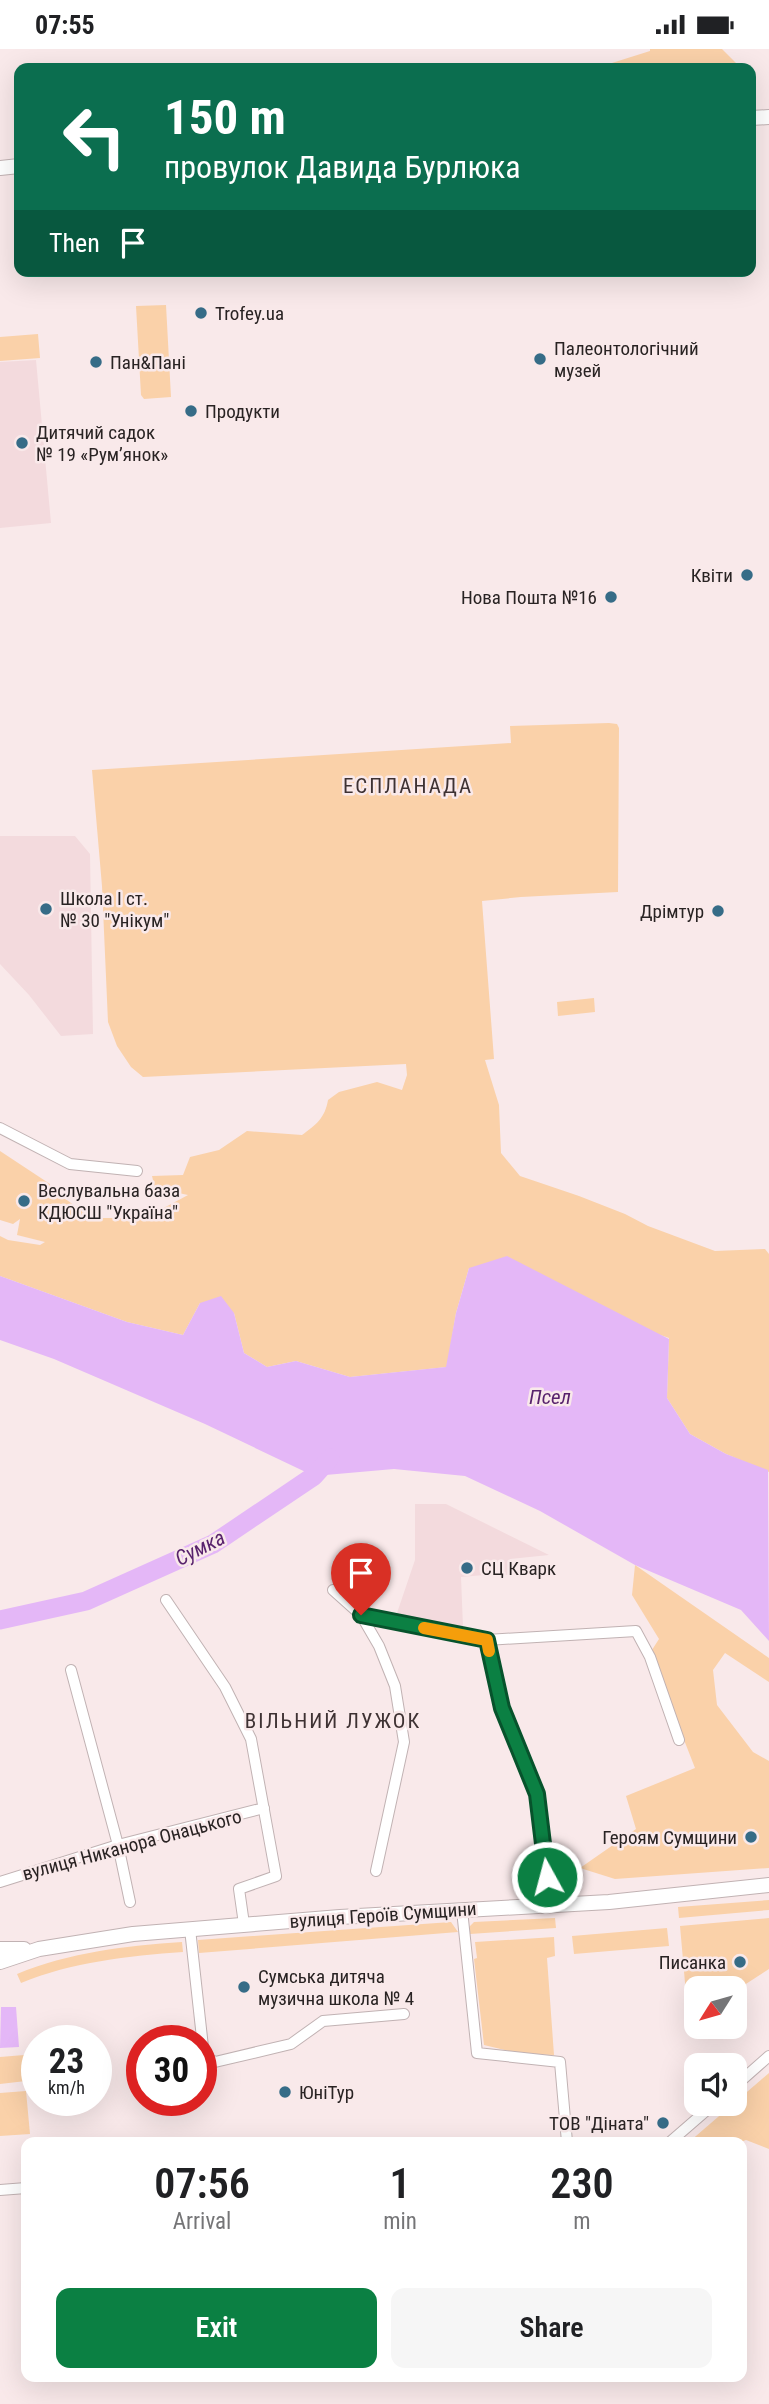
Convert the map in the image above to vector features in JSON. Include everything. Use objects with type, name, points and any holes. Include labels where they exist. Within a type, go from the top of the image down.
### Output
[{"type":"main road","name":"вулиця Героїв Сумщини","points":[[0,1962],[39,1949],[133,1934],[244,1924],[609,1902],[769,1885]]},
{"type":"main road","points":[[0,1949],[39,1949]]},
{"type":"street","points":[[0,1128],[70,1164],[137,1171]]},
{"type":"street","points":[[333,1590],[361,1615],[379,1646],[395,1686],[404,1742],[376,1871]]},
{"type":"street","points":[[166,1600],[225,1687],[251,1739],[276,1876],[239,1889],[244,1924]]},
{"type":"street","points":[[361,1615],[487,1640],[636,1631],[650,1657],[679,1740]]},
{"type":"street","points":[[487,1640],[502,1708],[537,1794],[551,1905]]},
{"type":"street","points":[[71,1670],[118,1845],[130,1902]]},
{"type":"street","name":"вулиця Никанора Онацького","points":[[0,1882],[118,1845],[264,1808]]},
{"type":"street","points":[[462,1910],[477,2053],[560,2062],[567,2137]]},
{"type":"street","points":[[190,1929],[204,2056],[215,2062],[291,2045],[323,2021],[404,2014]]},
{"type":"street","points":[[747,2075],[769,2056]]},
{"type":"street","points":[[676,2137],[700,2116]]},
{"type":"street","points":[[0,2190],[21,2188]]},
{"type":"shaded area","points":[[722,49],[736,63],[612,63],[650,51]]},
{"type":"shaded area","points":[[166,305],[171,397],[144,399],[141,395],[136,306]]},
{"type":"shaded area","points":[[38,334],[40,358],[0,361],[0,337]]},
{"type":"shaded area","name":"Дитячий садок № 19 «Рум’янок»","points":[[36,360],[51,523],[0,528],[0,362]]},
{"type":"shaded area","points":[[617,724],[619,728],[618,892],[482,901],[494,1059],[485,1060],[499,1105],[501,1153],[520,1176],[579,1196],[715,1251],[765,1249],[769,1254],[769,1472],[726,1454],[690,1434],[667,1398],[669,1338],[469,1268],[456,1313],[447,1367],[350,1377],[296,1361],[267,1367],[244,1353],[234,1313],[200,1303],[183,1335],[127,1322],[0,1276],[0,1236],[8,1240],[40,1245],[45,1242],[17,1235],[20,1219],[13,1224],[0,1220],[0,1151],[50,1184],[50,1188],[92,1218],[145,1218],[188,1195],[155,1188],[152,1176],[183,1175],[190,1157],[219,1150],[247,1131],[302,1135],[319,1121],[328,1100],[339,1092],[377,1082],[402,1090],[407,1075],[406,1064],[143,1077],[131,1067],[117,1046],[108,1022],[102,886],[92,770],[511,743],[510,726]]},
{"type":"shaded area","name":"Школа І ст. № 30 \"Унікум\"","points":[[0,836],[75,836],[90,854],[93,1034],[61,1036],[0,964]]},
{"type":"shaded area","points":[[594,998],[595,1012],[558,1016],[557,1002]]},
{"type":"shaded area","points":[[415,1504],[446,1504],[549,1555],[510,1559],[508,1575],[461,1577],[463,1627],[434,1623],[397,1613],[415,1560]]},
{"type":"shaded area","points":[[635,1565],[769,1658],[769,1682],[725,1653],[713,1670],[717,1705],[753,1752],[769,1761],[769,1868],[615,1879],[580,1868],[636,1829],[626,1796],[695,1768],[650,1653],[659,1639],[632,1595]]},
{"type":"shaded area","points":[[769,1900],[769,1910],[679,1918],[678,1907]]},
{"type":"shaded area","points":[[555,1918],[556,1928],[470,1934],[469,1927],[474,1922]]},
{"type":"shaded area","points":[[769,1918],[769,1969],[747,1983],[747,1976],[684,1976],[680,1926]]},
{"type":"shaded area","points":[[451,1922],[458,1932],[199,1953],[198,1940]]},
{"type":"shaded area","points":[[667,1928],[669,1946],[574,1954],[572,1936]]},
{"type":"shaded area","points":[[554,1937],[555,1956],[547,1958],[554,2055],[521,2054],[484,2045],[474,1959],[477,1958],[475,1942]]},
{"type":"shaded area","points":[[182,1942],[183,1952],[100,1961],[21,1983],[17,1974],[57,1960],[98,1951]]},
{"type":"shaded area","points":[[21,2055],[21,2082],[0,2084],[0,2057]]},
{"type":"shaded area","points":[[769,2073],[769,2149],[747,2140],[747,2137],[695,2137],[719,2116],[747,2116],[747,2092]]},
{"type":"shaded area","points":[[21,2091],[21,2116],[28,2116],[30,2134],[0,2136],[0,2093]]},
{"type":"water","name":"Псел","points":[[507,1256],[669,1339],[667,1398],[690,1434],[726,1454],[768,1470],[769,1641],[741,1610],[635,1565],[540,1511],[465,1476],[394,1469],[314,1476],[205,1424],[54,1359],[0,1340],[0,1276],[127,1322],[183,1335],[200,1303],[221,1296],[234,1313],[244,1353],[267,1367],[296,1361],[350,1377],[446,1367],[456,1313],[469,1268]]},
{"type":"water","points":[[1,2007],[16,2007],[19,2047],[0,2048]]},
{"type":"waterway","name":"Сумка","points":[[0,1620],[86,1601],[213,1544],[314,1476],[330,1458]]},
{"type":"slow traffic","points":[[424,1628],[487,1640],[489,1651]]},
{"type":"place","name":"Trofey.ua","points":[[201,313]]},
{"type":"place","name":"Палеонтологічний музей","points":[[540,359]]},
{"type":"place","name":"Пан&Пані","points":[[96,362]]},
{"type":"place","name":"Продукти","points":[[191,411]]},
{"type":"place","name":"Дитячий садок № 19 «Рум’янок»","points":[[22,443]]},
{"type":"place","name":"Квіти","points":[[747,575]]},
{"type":"place","name":"Нова Пошта №16","points":[[611,597]]},
{"type":"place","name":"Школа І ст. № 30 \"Унікум\"","points":[[46,909]]},
{"type":"place","name":"Дрімтур","points":[[718,911]]},
{"type":"place","name":"Веслувальна база КДЮСШ \"Україна\"","points":[[24,1201]]},
{"type":"place","name":"СЦ Кварк","points":[[467,1568]]},
{"type":"place","name":"Героям Сумщини","points":[[751,1837]]},
{"type":"place","name":"Писанка","points":[[740,1962]]},
{"type":"place","name":"Сумська дитяча музична школа № 4","points":[[244,1987]]},
{"type":"place","name":"ЮніТур","points":[[285,2092]]},
{"type":"place","name":"ТОВ \"Діната\"","points":[[663,2123]]},
{"type":"district","name":"ЕСПЛАНАДА","points":[[408,786]]},
{"type":"district","name":"ВІЛЬНИЙ ЛУЖОК","points":[[333,1721]]},
{"type":"route","points":[[361,1615],[487,1640],[502,1708],[537,1794],[547,1877]]}]
